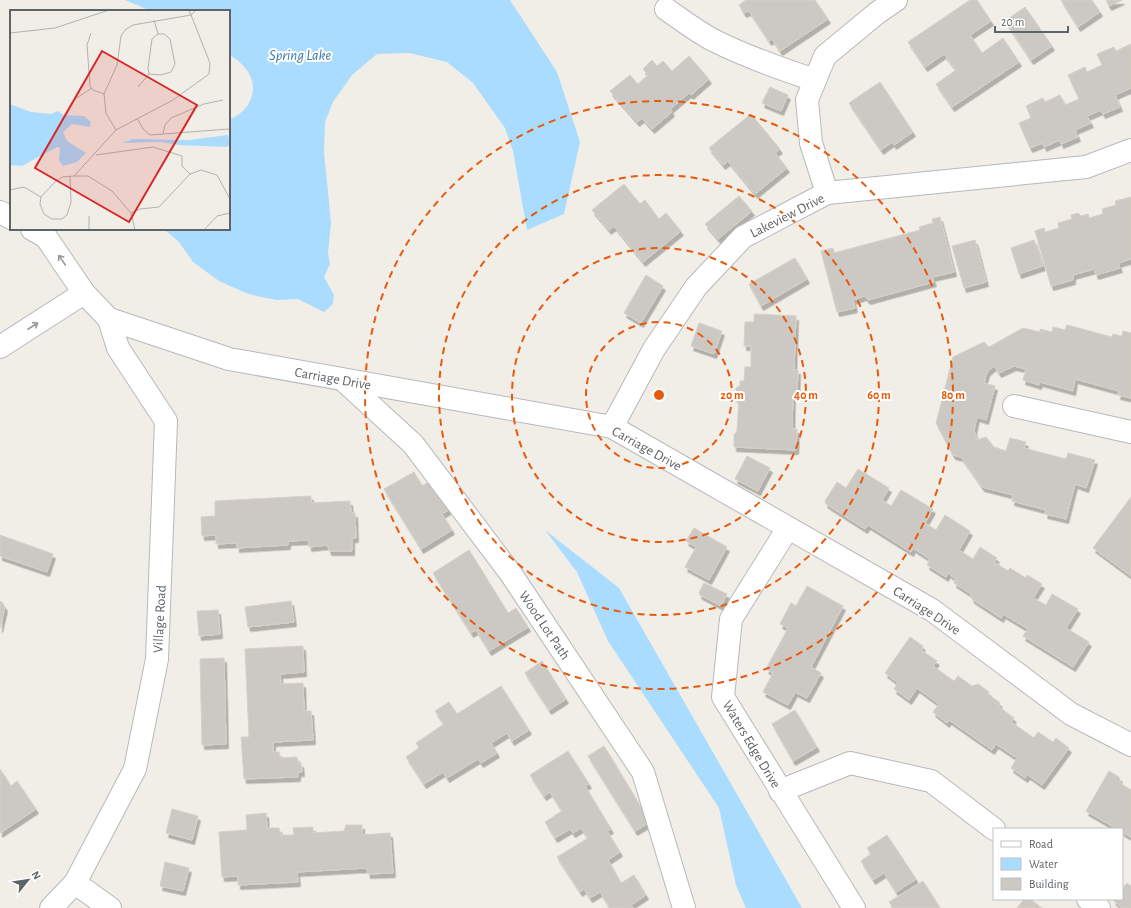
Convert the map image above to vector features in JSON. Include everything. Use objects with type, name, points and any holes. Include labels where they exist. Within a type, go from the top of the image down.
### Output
[{"type":"street","points":[[827,194],[811,143],[807,100],[825,56],[877,13],[896,0]]},
{"type":"street","points":[[666,9],[694,28],[728,47],[770,65],[815,80]]},
{"type":"street","name":"Lakeview Drive","points":[[612,427],[654,349],[696,287],[743,237],[827,194],[1086,167],[1131,150]]},
{"type":"street","points":[[0,212],[10,217]]},
{"type":"street","name":"Carriage Drive","points":[[34,230],[46,237],[84,292],[109,319],[229,359],[612,427],[932,610],[1071,714],[1131,745]]},
{"type":"street","points":[[0,348],[84,292]]},
{"type":"street","name":"Village Road","points":[[51,908],[75,884],[135,769],[157,659],[166,421],[118,348],[109,319]]},
{"type":"street","name":"Wood Lot Path","points":[[344,380],[417,450],[511,574],[643,772],[684,908]]},
{"type":"street","points":[[1014,406],[1131,432]]},
{"type":"street","name":"Waters Edge Drive","points":[[788,528],[731,619],[723,697],[854,908]]},
{"type":"street","points":[[780,790],[850,763],[931,781],[993,828]]},
{"type":"street","points":[[75,884],[110,908]]},
{"type":"street","points":[[1089,900],[1100,908]]},
{"type":"water","name":"Spring Lake","points":[[125,0],[510,0],[557,72],[580,142],[564,214],[527,230],[513,151],[505,128],[473,83],[447,62],[409,53],[377,54],[352,75],[333,102],[325,122],[324,152],[331,223],[328,253],[330,264],[324,277],[334,295],[333,304],[324,312],[298,299],[277,300],[261,297],[246,293],[219,281],[193,262],[179,242],[165,230],[230,230],[230,119],[243,111],[248,105],[253,91],[253,84],[246,69],[230,55],[230,10],[146,9]]},
{"type":"water","points":[[545,530],[619,588],[802,908],[746,908],[736,885],[719,808],[608,641],[577,572]]},
{"type":"building","points":[[746,0],[815,0],[828,19],[780,51],[772,39],[769,41],[749,11],[744,13],[739,5]]},
{"type":"building","points":[[970,0],[977,0],[991,21],[970,35],[982,53],[1003,38],[1019,62],[952,107],[936,84],[956,70],[944,54],[925,67],[908,42]]},
{"type":"building","points":[[1061,0],[1092,0],[1100,12],[1078,27]]},
{"type":"building","points":[[1106,0],[1122,0],[1109,6]]},
{"type":"building","points":[[1025,7],[1052,46],[1031,60],[1005,21]]},
{"type":"building","points":[[1131,44],[1131,88],[1115,95],[1120,107],[1103,114],[1101,110],[1087,116],[1091,123],[1075,130],[1078,137],[1061,144],[1060,140],[1044,147],[1043,143],[1030,148],[1019,123],[1031,118],[1026,106],[1043,98],[1045,102],[1060,95],[1065,105],[1079,99],[1068,75],[1085,67],[1087,72],[1102,65],[1097,54],[1114,47],[1116,51]]},
{"type":"building","points":[[689,56],[709,79],[691,95],[689,93],[670,109],[672,112],[652,129],[642,118],[637,122],[610,91],[630,75],[638,84],[648,75],[643,69],[652,60],[657,66],[663,61],[672,71]]},
{"type":"building","points":[[880,82],[913,132],[894,145],[892,142],[881,150],[849,103]]},
{"type":"building","points":[[770,87],[788,95],[781,111],[762,103]]},
{"type":"building","points":[[751,114],[780,149],[775,153],[787,168],[755,194],[728,161],[723,165],[709,148]]},
{"type":"building","points":[[624,184],[640,204],[645,200],[659,219],[666,213],[681,231],[643,262],[614,226],[609,230],[592,210]]},
{"type":"building","points":[[739,196],[752,211],[718,239],[705,224]]},
{"type":"building","points":[[1131,197],[1131,259],[1118,263],[1120,268],[1096,275],[1094,269],[1073,275],[1073,280],[1051,286],[1035,231],[1044,228],[1045,232],[1059,228],[1058,223],[1072,219],[1071,215],[1078,213],[1081,216],[1088,214],[1089,218],[1103,214],[1102,209],[1116,205],[1115,201]]},
{"type":"building","points":[[940,217],[954,272],[932,277],[934,282],[868,300],[864,296],[853,300],[855,308],[837,312],[821,251],[833,248],[834,253],[920,230],[919,227],[933,223],[932,219]]},
{"type":"building","points":[[975,240],[986,282],[964,288],[952,246]]},
{"type":"building","points":[[1034,240],[1043,266],[1019,274],[1011,248]]},
{"type":"building","points":[[795,258],[807,279],[761,306],[749,284]]},
{"type":"building","points":[[646,275],[663,286],[641,323],[624,313]]},
{"type":"building","points":[[754,314],[796,316],[794,370],[798,370],[797,395],[793,394],[792,429],[797,429],[796,450],[734,447],[734,435],[737,431],[739,398],[735,398],[736,388],[740,386],[740,381],[744,381],[745,367],[751,367],[751,346],[744,346],[745,322],[754,322]]},
{"type":"building","points":[[699,323],[722,331],[714,354],[691,346]]},
{"type":"building","points":[[1067,325],[1112,337],[1113,334],[1122,336],[1123,331],[1131,333],[1131,398],[1118,395],[1119,391],[1075,379],[1073,391],[1040,382],[1039,385],[1023,380],[1026,369],[1014,366],[999,373],[994,366],[987,372],[984,383],[995,386],[986,420],[977,417],[974,430],[977,440],[986,437],[994,447],[1006,451],[1010,438],[1026,442],[1024,448],[1066,459],[1068,453],[1095,460],[1086,488],[1075,484],[1066,519],[1045,514],[1046,510],[1012,501],[1013,495],[982,487],[961,457],[953,455],[936,423],[953,357],[984,342],[989,347],[1023,328],[1040,332],[1040,329],[1052,332],[1053,327],[1065,330]]},
{"type":"building","points":[[747,456],[770,468],[758,491],[735,479]]},
{"type":"building","points":[[858,469],[889,488],[882,500],[891,506],[901,490],[933,509],[925,523],[936,530],[945,515],[970,531],[959,550],[973,559],[980,547],[997,558],[994,562],[1008,571],[1010,568],[1026,578],[1027,575],[1042,584],[1033,598],[1046,605],[1052,594],[1078,609],[1066,628],[1089,642],[1073,667],[1023,636],[1028,629],[1003,614],[1001,618],[972,599],[971,594],[954,583],[956,579],[948,573],[946,577],[927,565],[930,559],[913,548],[911,552],[868,525],[865,529],[826,504],[825,501],[837,482],[846,488]]},
{"type":"building","points":[[414,472],[422,486],[432,480],[450,509],[442,514],[452,530],[421,549],[384,489]]},
{"type":"building","points":[[311,496],[311,503],[350,501],[351,513],[355,513],[356,538],[352,538],[352,551],[329,551],[328,545],[309,547],[309,540],[288,541],[288,545],[237,548],[237,543],[216,544],[216,535],[202,536],[201,517],[215,516],[215,501]]},
{"type":"building","points":[[1131,497],[1131,576],[1093,548]]},
{"type":"building","points":[[694,528],[727,547],[709,580],[685,567],[696,547],[686,541]]},
{"type":"building","points":[[0,535],[53,554],[47,572],[0,556]]},
{"type":"building","points":[[469,550],[508,613],[516,608],[528,627],[489,651],[476,630],[471,633],[433,573]]},
{"type":"building","points":[[704,583],[727,594],[721,606],[700,595],[699,593]]},
{"type":"building","points":[[807,586],[843,606],[811,667],[821,673],[807,698],[795,692],[788,705],[763,692],[773,673],[766,669],[788,628],[780,624],[791,603],[796,606]]},
{"type":"building","points":[[1,601],[5,607],[0,628],[0,602]]},
{"type":"building","points":[[291,601],[294,622],[248,627],[245,607]]},
{"type":"building","points":[[218,610],[220,634],[199,636],[197,611]]},
{"type":"building","points":[[910,637],[923,646],[921,650],[937,661],[933,666],[954,681],[958,676],[972,686],[978,684],[989,692],[988,694],[1000,703],[998,706],[1014,718],[1011,722],[1034,738],[1038,732],[1053,742],[1056,738],[1069,748],[1042,785],[1028,775],[1025,778],[1011,768],[1017,758],[996,744],[992,750],[949,720],[947,723],[933,712],[939,704],[917,688],[909,700],[894,689],[898,683],[885,673]]},
{"type":"building","points":[[303,646],[304,672],[280,674],[281,684],[303,683],[304,711],[311,711],[313,740],[273,742],[273,752],[279,752],[280,758],[297,757],[298,763],[301,763],[302,772],[298,772],[298,777],[244,779],[241,737],[249,737],[245,649]]},
{"type":"building","points":[[224,658],[226,744],[202,745],[200,659]]},
{"type":"building","points":[[542,661],[566,699],[549,710],[525,673]]},
{"type":"building","points":[[501,686],[529,730],[512,741],[507,733],[491,743],[497,753],[481,763],[478,759],[447,778],[443,772],[424,784],[406,757],[419,748],[416,743],[444,724],[435,711],[449,702],[457,714]]},
{"type":"building","points":[[795,710],[817,747],[793,761],[772,724]]},
{"type":"building","points":[[604,746],[650,822],[635,831],[588,756]]},
{"type":"building","points":[[568,751],[589,784],[585,786],[611,829],[607,831],[620,852],[608,860],[621,883],[634,875],[646,895],[631,905],[633,908],[610,908],[600,892],[590,898],[584,889],[580,892],[557,857],[588,838],[581,828],[573,833],[570,829],[555,838],[545,822],[562,811],[550,792],[544,796],[530,775]]},
{"type":"building","points":[[0,769],[11,786],[17,781],[36,809],[0,833]]},
{"type":"building","points":[[1109,771],[1119,777],[1120,783],[1131,790],[1131,837],[1123,833],[1123,828],[1115,828],[1086,811]]},
{"type":"building","points":[[172,809],[198,816],[192,840],[166,833]]},
{"type":"building","points":[[266,813],[267,828],[279,828],[280,835],[294,835],[293,828],[313,827],[313,833],[344,831],[346,825],[362,825],[362,835],[390,833],[393,873],[368,874],[367,868],[297,872],[298,882],[238,885],[238,876],[222,877],[219,832],[247,830],[246,815]]},
{"type":"building","points":[[887,835],[916,879],[896,892],[884,873],[873,880],[861,861],[871,854],[867,848]]},
{"type":"building","points":[[165,862],[189,868],[183,891],[160,886]]},
{"type":"building","points":[[923,881],[940,908],[893,908],[889,902]]},
{"type":"building","points":[[1127,883],[1131,886],[1131,908],[1122,908],[1113,900],[1123,900],[1123,888]]},
{"type":"building","points":[[1023,900],[1031,900],[1042,908],[1017,908]]}]
